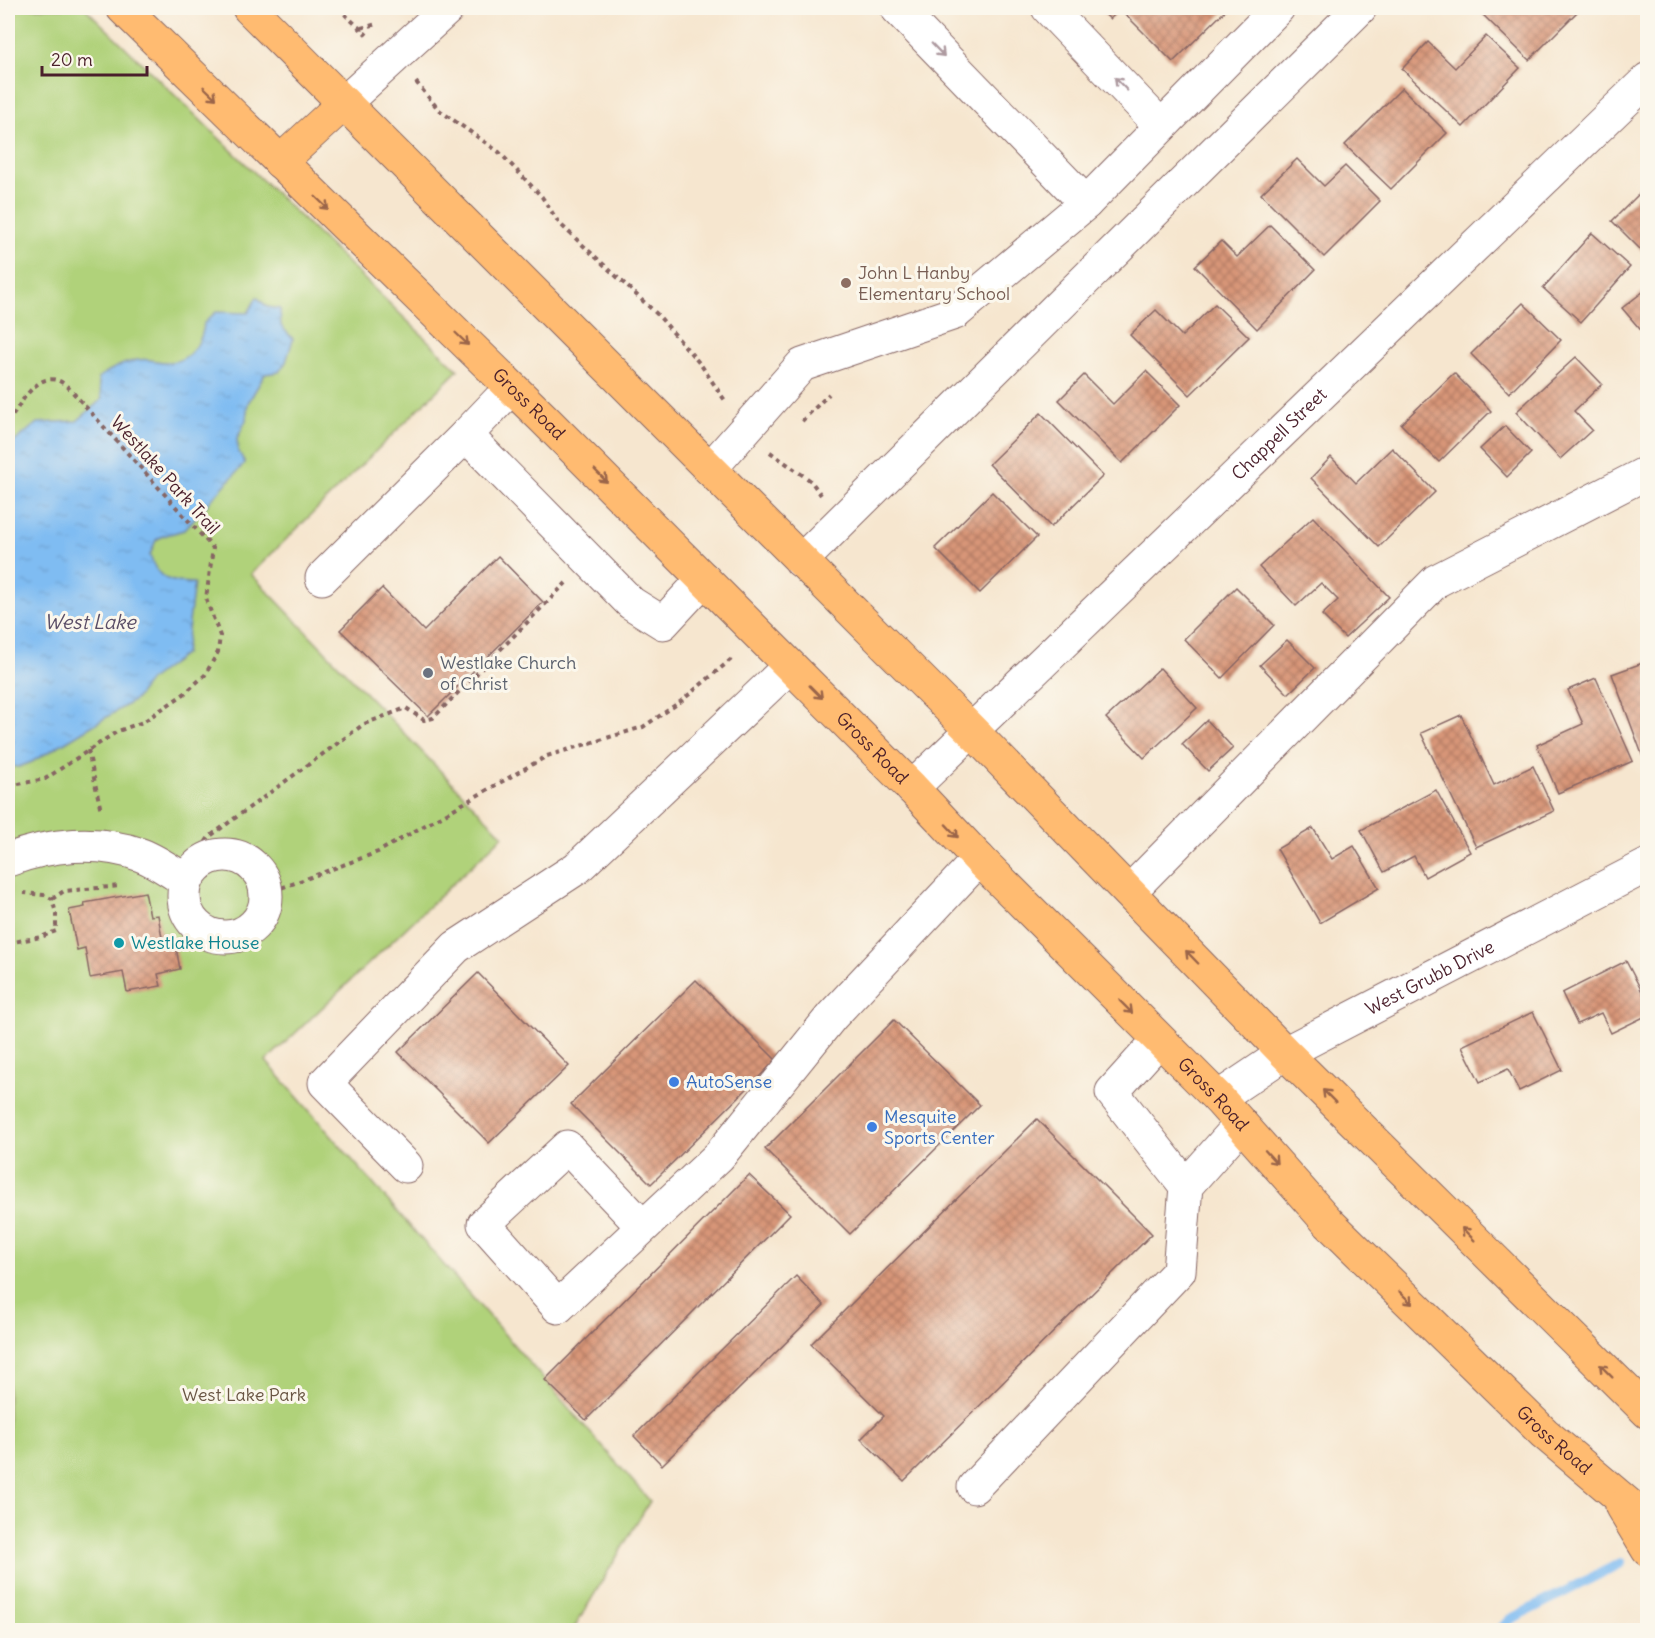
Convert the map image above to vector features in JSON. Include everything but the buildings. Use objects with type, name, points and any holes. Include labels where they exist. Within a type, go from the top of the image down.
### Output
[{"type":"main road","name":"Gross Road","points":[[123,8],[511,388],[912,788],[979,859],[1218,1098],[1329,1222],[1544,1433],[1647,1521]]},
{"type":"main road","points":[[249,8],[972,731],[1285,1053],[1647,1412]]},
{"type":"main road","points":[[280,162],[343,104]]},
{"type":"main road","points":[[1615,1495],[1647,1551]]},
{"type":"street","points":[[343,104],[448,8]]},
{"type":"street","points":[[897,8],[1086,203]]},
{"type":"street","points":[[1048,8],[1161,126]]},
{"type":"street","points":[[710,469],[802,365],[955,313],[1086,203],[1278,8]]},
{"type":"street","points":[[801,561],[1360,8]]},
{"type":"street","name":"Chappell Street","points":[[912,788],[1647,79]]},
{"type":"street","points":[[322,578],[511,388]]},
{"type":"street","points":[[466,435],[631,603],[663,622],[704,579]]},
{"type":"street","points":[[1129,892],[1436,581],[1647,472]]},
{"type":"street","points":[[406,1166],[325,1083],[456,947],[577,867],[790,666]]},
{"type":"street","points":[[8,860],[72,845],[108,846],[142,855],[186,872]]},
{"type":"street","points":[[228,855],[244,860],[258,871],[265,887],[266,904],[259,920],[246,932],[230,938],[213,936],[198,928],[187,914],[183,898],[186,872],[211,858],[228,855]]},
{"type":"street","points":[[643,1227],[567,1147],[484,1224],[558,1306],[643,1227],[719,1156],[832,1016],[979,859]]},
{"type":"street","name":"West Grubb Drive","points":[[1218,1098],[1285,1053],[1647,865]]},
{"type":"street","points":[[1159,1040],[1112,1092],[1186,1185]]},
{"type":"street","points":[[974,1487],[1179,1271],[1186,1185],[1241,1124]]},
{"type":"path","points":[[338,8],[414,80],[439,110],[499,152],[542,197],[559,224],[658,315],[701,365],[745,430],[771,453],[811,481],[823,499],[832,530]]},
{"type":"path","name":"Westlake Park Trail","points":[[8,423],[34,385],[50,379],[60,379],[213,548],[206,599],[220,636],[218,652],[205,675],[184,694],[143,722],[118,731],[45,780],[8,786]]},
{"type":"path","points":[[52,899],[64,891],[154,883],[186,872],[209,837],[364,724],[406,708],[424,720],[434,718],[589,560]]},
{"type":"path","points":[[265,894],[378,852],[547,756],[643,727],[680,702],[760,636]]},
{"type":"path","points":[[88,750],[108,846]]},
{"type":"path","points":[[8,943],[42,937],[56,931],[56,913],[52,899],[44,895],[18,892]]},
{"type":"green space","name":"West Lake Park","points":[[8,8],[85,8],[458,370],[251,574],[503,836],[266,1061],[650,1501],[573,1630],[8,1630]]},
{"type":"water","name":"West Lake","points":[[257,297],[267,307],[280,309],[281,326],[293,339],[286,362],[279,372],[265,374],[248,403],[246,420],[237,439],[238,450],[245,463],[184,530],[156,540],[150,555],[156,570],[165,578],[194,583],[185,654],[150,680],[135,700],[32,762],[19,767],[8,766],[8,447],[37,423],[77,421],[102,399],[98,378],[112,369],[137,360],[170,362],[184,358],[198,343],[204,323],[216,312],[248,313]]},
{"type":"waterway","points":[[1500,1630],[1509,1620],[1621,1563]]},
{"type":"place","name":"John L Hanby Elementary School","points":[[846,283]]},
{"type":"place","name":"Westlake Church of Christ","points":[[428,673]]},
{"type":"place","name":"Westlake House","points":[[119,943]]},
{"type":"place","name":"AutoSense","points":[[674,1082]]},
{"type":"place","name":"Mesquite Sports Center","points":[[872,1127]]}]
